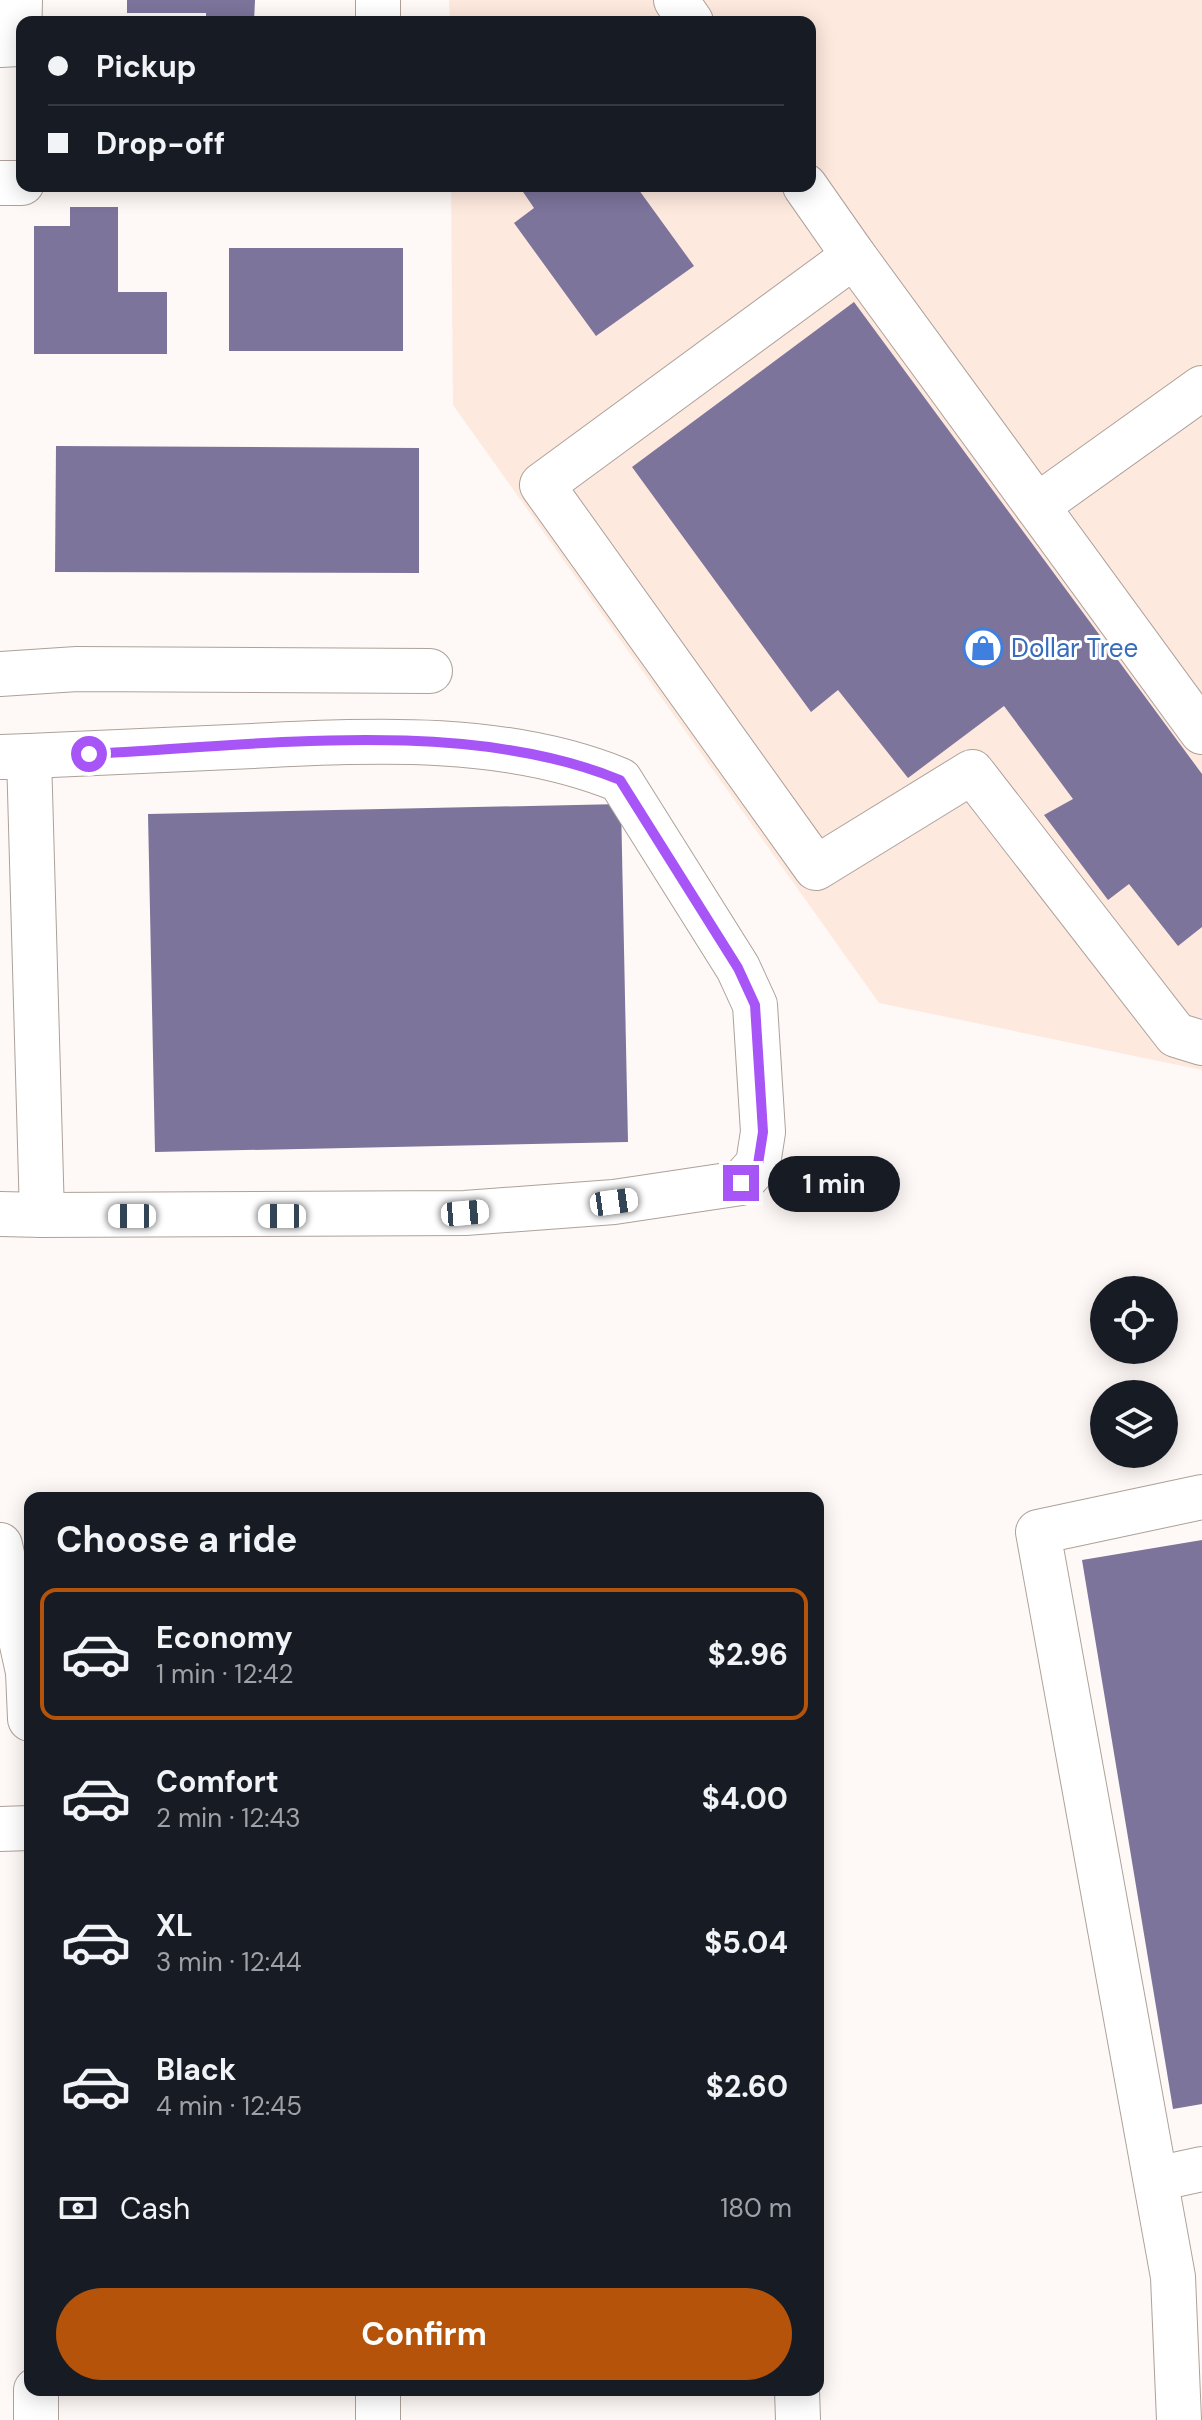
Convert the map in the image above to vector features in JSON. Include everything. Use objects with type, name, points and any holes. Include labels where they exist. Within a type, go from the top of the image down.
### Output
[{"type":"street","points":[[809,192],[1202,732]]},
{"type":"street","points":[[854,256],[542,485],[816,868],[972,772],[1176,1035],[1202,1043]]},
{"type":"street","points":[[1037,506],[1202,388]]},
{"type":"street","points":[[0,674],[77,669],[430,671]]},
{"type":"street","points":[[388,740],[504,750],[591,768],[620,780],[738,968],[755,1005],[763,1132],[758,1164],[741,1183],[614,1202],[465,1213],[21,1214],[14,757],[388,740]]},
{"type":"street","points":[[1179,2420],[1173,2277],[1038,1532],[1202,1497]]},
{"type":"street","points":[[0,1545],[24,1654]]},
{"type":"street","points":[[0,1829],[24,1828]]},
{"type":"street","points":[[1156,2179],[1202,2169]]},
{"type":"street","points":[[36,2396],[36,2420]]},
{"type":"street","points":[[378,2396],[378,2420]]},
{"type":"street","points":[[797,2396],[798,2420]]},
{"type":"shaded area","points":[[449,0],[1202,0],[1202,1070],[879,1003],[453,405],[451,192],[816,192],[816,16],[450,16]]},
{"type":"building","points":[[127,0],[255,0],[254,16],[127,13]]},
{"type":"building","points":[[523,192],[640,192],[694,266],[596,336],[514,223],[534,208]]},
{"type":"building","points":[[70,207],[118,207],[118,292],[167,292],[167,354],[34,354],[34,226],[70,226]]},
{"type":"building","points":[[229,248],[403,248],[403,351],[229,351]]},
{"type":"building","points":[[854,302],[1202,774],[1202,927],[1178,946],[1129,884],[1108,900],[1044,815],[1073,799],[1004,706],[908,778],[838,690],[811,712],[632,467]]},
{"type":"building","points":[[56,446],[419,448],[419,573],[55,572]]},
{"type":"building","points":[[621,804],[628,1142],[155,1152],[148,814]]},
{"type":"building","points":[[1202,1540],[1202,2104],[1173,2109],[1082,1560]]},
{"type":"place","name":"Dollar Tree","points":[[983,648]]},
{"type":"route","points":[[89,754],[388,740],[504,750],[591,768],[620,780],[738,968],[755,1005],[763,1132],[758,1164],[741,1183]]}]
